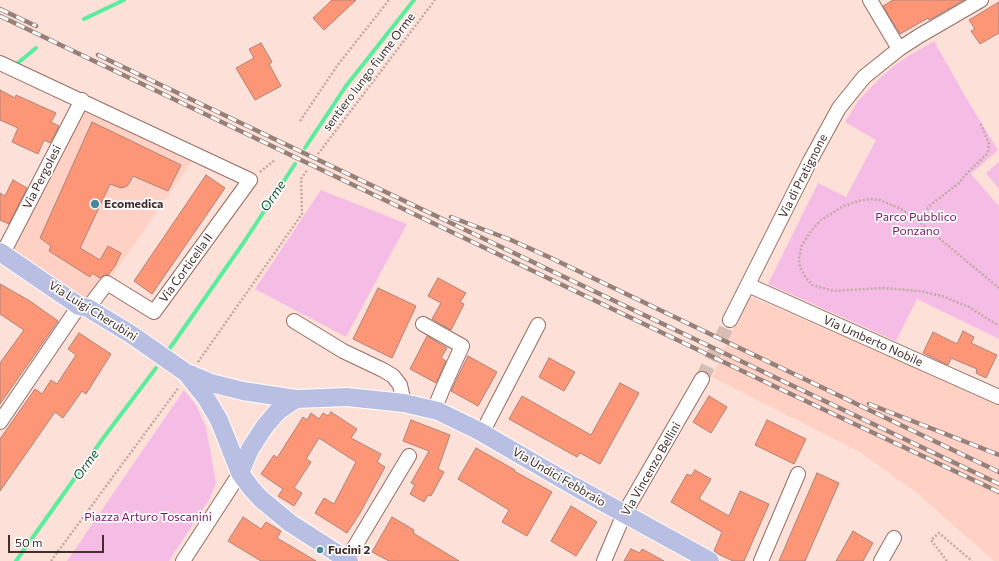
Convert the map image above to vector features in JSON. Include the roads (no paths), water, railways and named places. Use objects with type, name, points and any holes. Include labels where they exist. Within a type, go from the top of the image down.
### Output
[{"type":"main road","name":"Via Luigi Cherubini","points":[[1,252],[84,307],[132,335],[185,372]]},
{"type":"main road","name":"Via Undici Febbraio","points":[[185,372],[211,383],[243,391],[296,399],[347,397],[404,403],[438,411],[482,433],[710,561]]},
{"type":"main road","points":[[185,372],[206,398],[219,420],[240,473],[261,499],[290,523],[347,560]]},
{"type":"main road","points":[[240,473],[246,457],[257,437],[268,422],[278,411],[296,399]]},
{"type":"street","points":[[870,0],[899,49]]},
{"type":"street","name":"Via di Pratignone","points":[[730,320],[806,168],[839,108],[864,77],[899,49],[981,0]]},
{"type":"street","points":[[0,62],[82,100]]},
{"type":"street","name":"Via Corticella II","points":[[82,100],[250,180],[154,312],[107,283],[84,307]]},
{"type":"street","name":"Via Pergolesi","points":[[1,252],[82,100]]},
{"type":"street","name":"Via Umberto Nobile","points":[[748,285],[999,397]]},
{"type":"street","points":[[2,415],[84,307]]},
{"type":"street","points":[[294,321],[343,351],[394,376],[400,385],[404,403]]},
{"type":"street","points":[[423,324],[462,346],[434,410]]},
{"type":"street","points":[[482,433],[538,325]]},
{"type":"street","name":"Via Vincenzo Bellini","points":[[604,561],[624,514],[702,379]]},
{"type":"street","points":[[347,560],[409,456]]},
{"type":"street","points":[[183,561],[240,473]]},
{"type":"street","points":[[761,561],[798,474]]},
{"type":"street","points":[[881,561],[894,538]]},
{"type":"waterway","points":[[84,19],[124,0]]},
{"type":"waterway","name":"Orme","points":[[305,148],[346,86],[414,0]]},
{"type":"waterway","points":[[13,67],[36,48]]},
{"type":"waterway","name":"Orme","points":[[170,348],[244,242],[295,164]]},
{"type":"waterway","name":"Orme","points":[[16,561],[104,437],[156,368]]},
{"type":"tunnel","points":[[702,379],[730,320]]},
{"type":"railway","points":[[0,9],[36,26]]},
{"type":"railway","points":[[0,16],[759,379],[999,492]]},
{"type":"railway","points":[[98,55],[999,484]]},
{"type":"railway","points":[[451,217],[511,240],[551,258],[999,472]]},
{"type":"railway","points":[[869,404],[999,455]]},
{"type":"place","name":"Ecomedica","points":[[95,204]]},
{"type":"place","name":"Fucini 2","points":[[320,550]]},
{"type":"park label","name":"Parco Pubblico Ponzano","points":[[916,224]]},
{"type":"park label","name":"Piazza Arturo Toscanini","points":[[148,517]]}]
